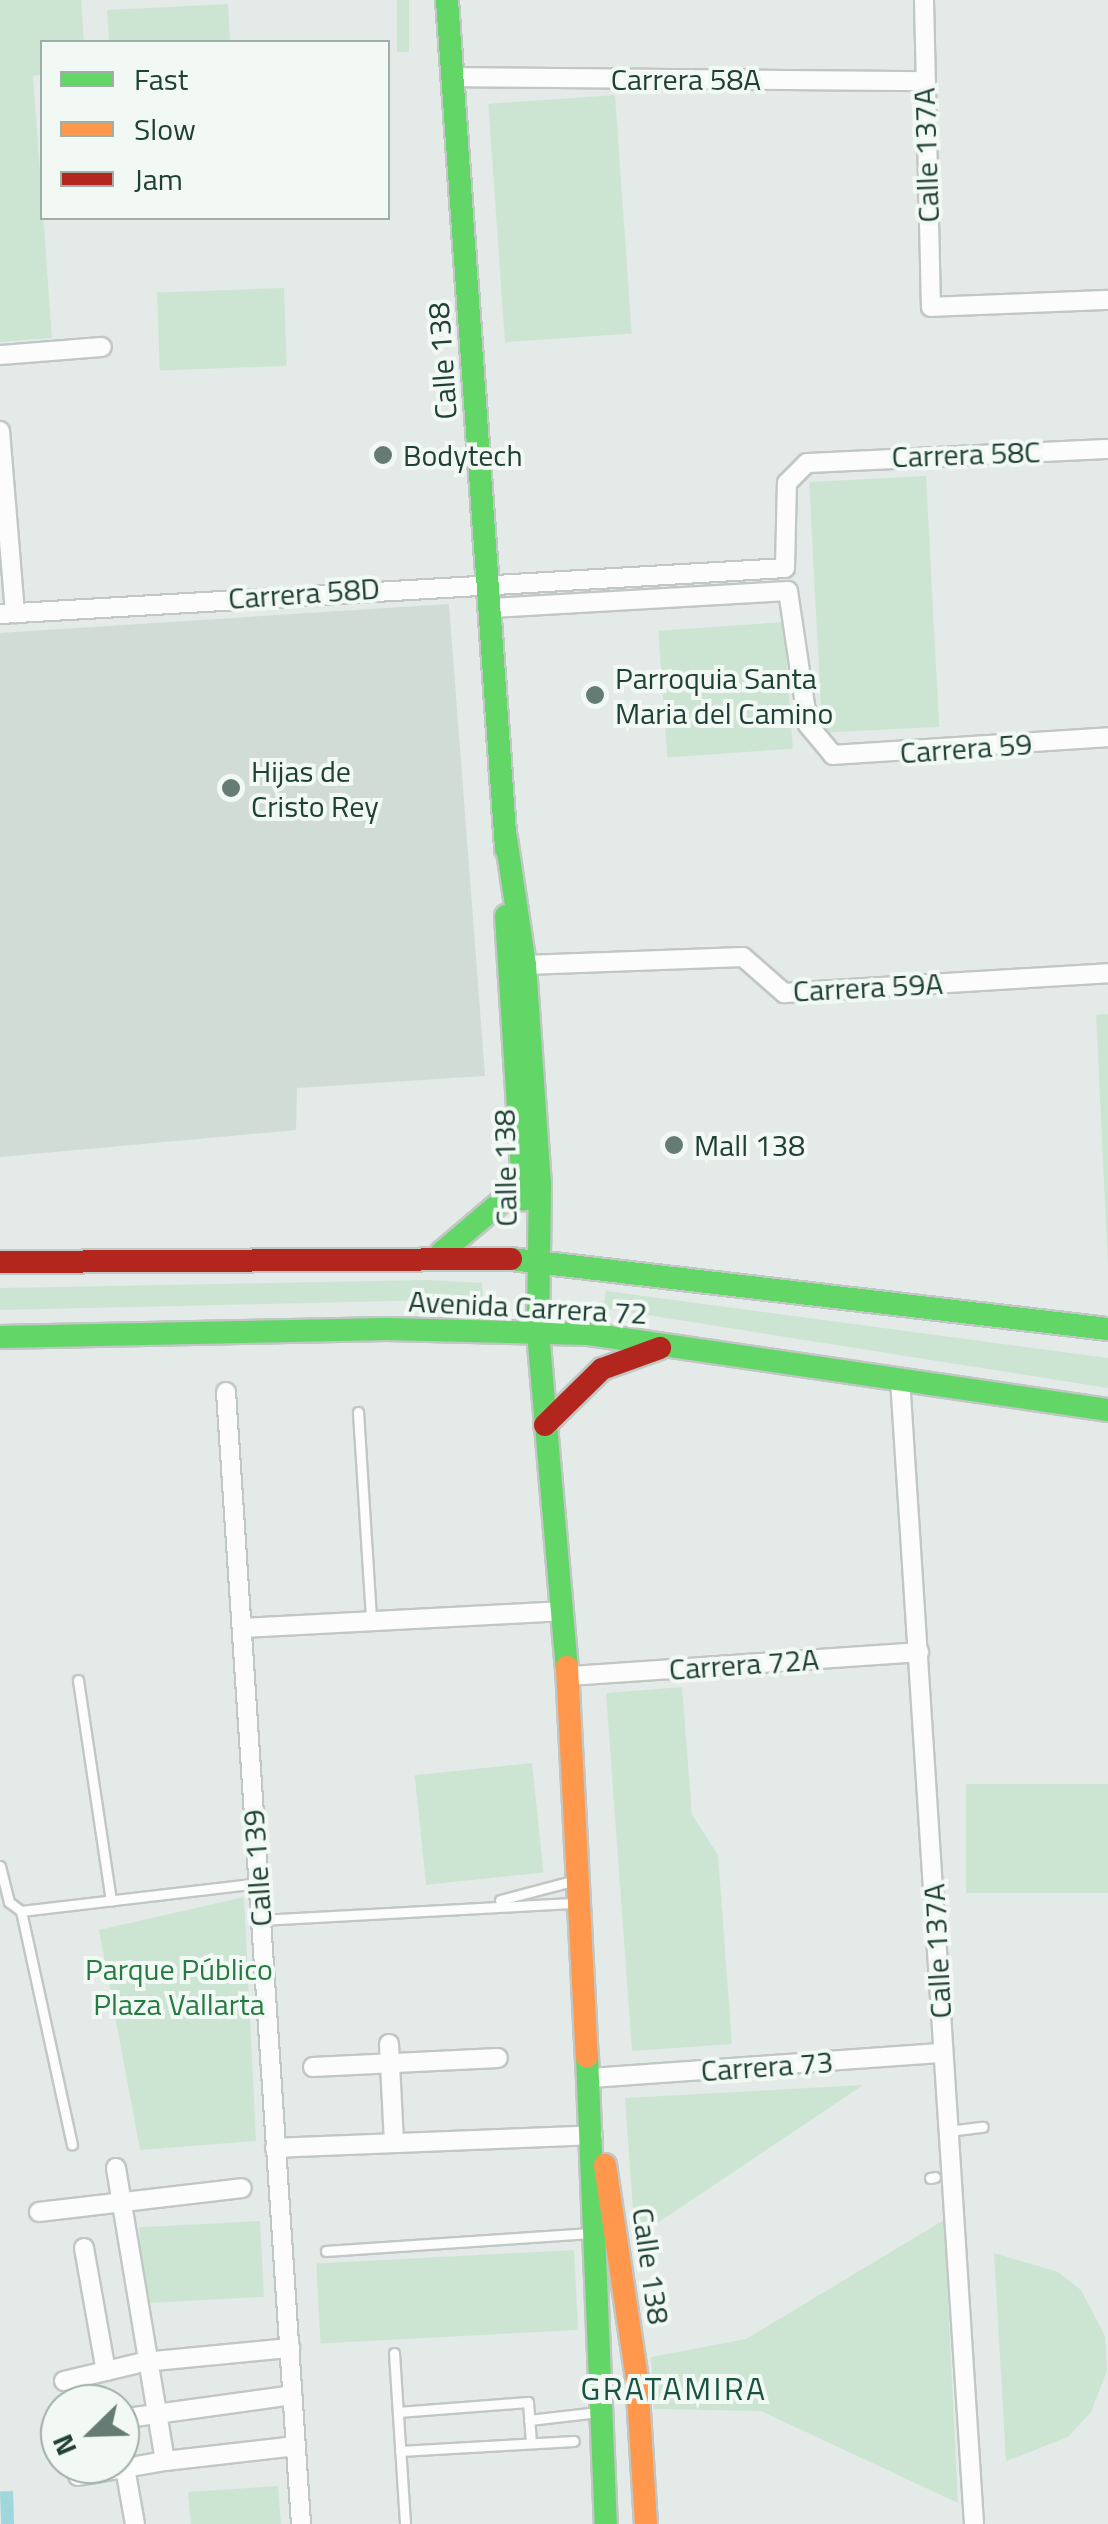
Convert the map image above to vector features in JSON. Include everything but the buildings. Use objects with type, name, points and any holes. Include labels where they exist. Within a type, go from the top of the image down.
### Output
[{"type":"main road","name":"Calle 138","points":[[446,0],[492,608],[506,838],[506,966],[522,1185],[534,1259],[545,1425],[570,1676],[591,2078],[602,2411],[626,2521]]},
{"type":"main road","name":"Calle 138","points":[[506,838],[525,965],[540,1184],[534,1259]]},
{"type":"main road","points":[[441,1253],[522,1185]]},
{"type":"main road","name":"Avenida Carrera 72","points":[[0,1262],[441,1253],[534,1259],[1108,1329]]},
{"type":"main road","name":"Avenida Carrera 72","points":[[0,1337],[538,1332],[670,1346],[1108,1410]]},
{"type":"main road","points":[[545,1425],[602,1369],[670,1346]]},
{"type":"main road","name":"Calle 138","points":[[554,1529],[552,1612],[563,1758],[576,1822]]},
{"type":"main road","name":"Calle 138","points":[[591,2078],[637,2378],[626,2521]]},
{"type":"street","name":"Calle 137A","points":[[924,0],[922,81],[934,308],[1108,300]]},
{"type":"street","name":"Carrera 58A","points":[[450,77],[922,81]]},
{"type":"street","points":[[0,354],[102,347]]},
{"type":"street","points":[[0,432],[7,614]]},
{"type":"street","name":"Carrera 58C","points":[[785,568],[787,483],[807,463],[824,458],[1108,449]]},
{"type":"street","name":"Carrera 58D","points":[[7,614],[785,568]]},
{"type":"street","points":[[492,608],[610,601],[609,577]]},
{"type":"street","name":"Carrera 59","points":[[610,601],[788,590],[808,725],[825,751],[849,757],[1108,737]]},
{"type":"street","name":"Carrera 59A","points":[[525,965],[743,957],[784,993],[1108,973]]},
{"type":"street","name":"Calle 137A","points":[[900,1379],[974,2524]]},
{"type":"street","name":"Calle 139","points":[[226,1392],[301,2524]]},
{"type":"street","points":[[242,1628],[552,1612]]},
{"type":"street","name":"Carrera 72A","points":[[570,1676],[919,1652]]},
{"type":"street","points":[[389,2053],[394,2143]]},
{"type":"street","points":[[314,2067],[389,2053],[498,2058]]},
{"type":"street","name":"Carrera 73","points":[[591,2078],[943,2053]]},
{"type":"street","points":[[276,2148],[592,2135]]},
{"type":"street","points":[[116,2168],[144,2362],[165,2461]]},
{"type":"street","points":[[39,2212],[120,2198],[242,2188]]},
{"type":"street","points":[[84,2248],[106,2371]]},
{"type":"street","points":[[64,2381],[144,2362],[290,2348]]},
{"type":"street","points":[[140,2414],[292,2394]]},
{"type":"street","points":[[140,2465],[296,2446]]},
{"type":"street","points":[[127,2484],[135,2524]]},
{"type":"lane","points":[[358,1412],[372,1621]]},
{"type":"lane","points":[[78,1680],[111,1901]]},
{"type":"lane","points":[[0,1866],[8,1902],[21,1912],[72,2144]]},
{"type":"lane","points":[[21,1912],[258,1883]]},
{"type":"lane","points":[[260,1920],[491,1904],[580,1891]]},
{"type":"lane","points":[[491,1904],[580,1891]]},
{"type":"lane","points":[[948,2130],[983,2127]]},
{"type":"lane","points":[[326,2251],[596,2233]]},
{"type":"lane","points":[[394,2353],[405,2524]]},
{"type":"lane","points":[[398,2412],[528,2402],[531,2444]]},
{"type":"lane","points":[[529,2420],[602,2411]]},
{"type":"lane","points":[[400,2451],[574,2441]]},
{"type":"shaded area","name":"Hijas de Cristo Rey","points":[[449,604],[485,1076],[297,1088],[296,1130],[0,1157],[0,633]]},
{"type":"green space","points":[[0,0],[81,0],[84,40],[40,40],[40,75],[33,76],[40,220],[43,220],[52,338],[0,342]]},
{"type":"green space","points":[[397,0],[409,0],[409,52],[397,52]]},
{"type":"green space","points":[[228,4],[230,40],[109,40],[107,10]]},
{"type":"green space","points":[[615,95],[632,333],[505,342],[488,104]]},
{"type":"green space","points":[[284,288],[287,366],[160,370],[157,292]]},
{"type":"green space","points":[[926,476],[939,727],[822,733],[809,482]]},
{"type":"green space","points":[[784,622],[793,749],[667,757],[658,631]]},
{"type":"green space","points":[[1108,1014],[1108,1265],[1096,1015]]},
{"type":"green space","points":[[429,1280],[482,1283],[483,1299],[0,1310],[0,1288]]},
{"type":"green space","points":[[606,1291],[1108,1358],[1108,1388],[603,1308]]},
{"type":"green space","points":[[682,1687],[692,1815],[718,1855],[732,2044],[632,2051],[606,1693]]},
{"type":"green space","points":[[532,1763],[543,1872],[426,1885],[415,1775]]},
{"type":"green space","points":[[966,1784],[1108,1784],[1108,1893],[966,1893]]},
{"type":"green space","name":"Parque Público Plaza Vallarta","points":[[244,1897],[256,2141],[140,2150],[99,1930]]},
{"type":"green space","points":[[863,2085],[635,2238],[625,2098]]},
{"type":"green space","points":[[944,2220],[958,2503],[761,2411],[654,2409],[651,2357],[746,2339]]},
{"type":"green space","points":[[260,2221],[264,2297],[143,2303],[139,2227]]},
{"type":"green space","points":[[574,2250],[578,2330],[321,2343],[316,2264]]},
{"type":"green space","points":[[994,2253],[1058,2272],[1081,2290],[1105,2336],[1107,2371],[1091,2412],[1068,2437],[1006,2461]]},
{"type":"green space","points":[[278,2486],[281,2524],[191,2524],[188,2492]]},
{"type":"water","points":[[0,2491],[13,2491],[14,2524],[1,2524]]},
{"type":"traffic: fast","points":[[447,0],[506,849]]},
{"type":"traffic: fast","points":[[506,838],[525,965],[540,1184],[538,1332],[567,1667]]},
{"type":"traffic: fast","points":[[506,916],[524,1199]]},
{"type":"traffic: fast","points":[[441,1253],[521,1185]]},
{"type":"traffic: fast","points":[[511,1259],[1108,1329]]},
{"type":"traffic: fast","points":[[0,1337],[387,1329],[589,1334],[1108,1410]]},
{"type":"traffic: fast","points":[[587,2056],[606,2524]]},
{"type":"traffic: slow","points":[[567,1667],[587,2056]]},
{"type":"traffic: slow","points":[[605,2165],[637,2378],[646,2524]]},
{"type":"traffic: jam","points":[[0,1262],[511,1259]]},
{"type":"traffic: jam","points":[[545,1425],[602,1369],[660,1348]]},
{"type":"place","name":"Bodytech","points":[[383,455]]},
{"type":"place","name":"Parroquia Santa Maria del Camino","points":[[595,695]]},
{"type":"place","name":"Hijas de Cristo Rey","points":[[231,788]]},
{"type":"place","name":"Mall 138","points":[[674,1145]]},
{"type":"district","name":"GRATAMIRA","points":[[674,2388]]}]
